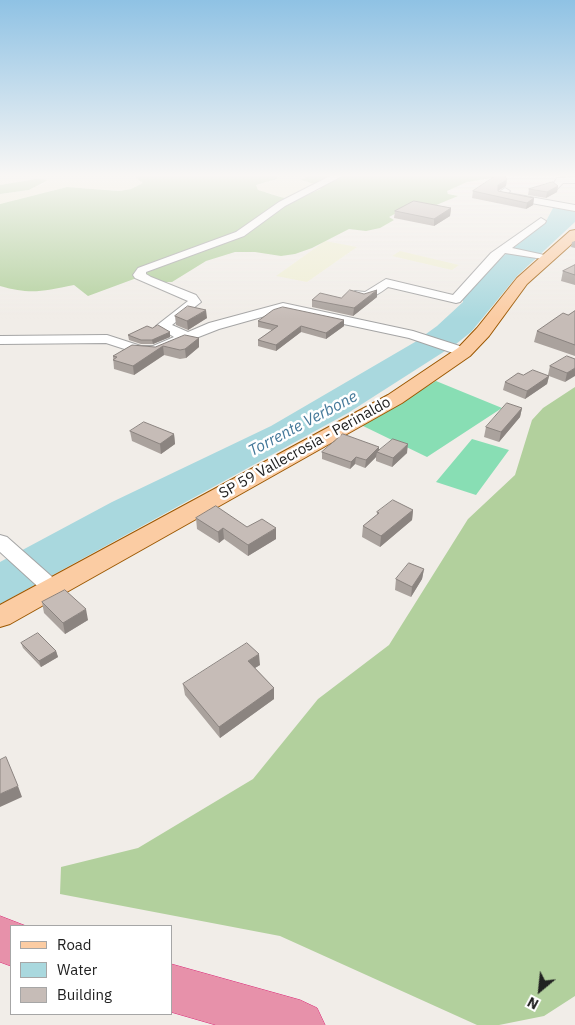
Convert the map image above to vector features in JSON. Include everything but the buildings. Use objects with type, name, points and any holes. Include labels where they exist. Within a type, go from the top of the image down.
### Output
[{"type":"highway","points":[[172,988],[300,1025]]},
{"type":"main road","name":"SP 59 Vallecrosia - Perinaldo","points":[[0,617],[48,584],[396,399],[483,332],[522,281],[543,258],[573,239]]},
{"type":"street","points":[[190,336],[180,335],[163,326],[195,302],[192,298],[139,275],[142,270],[212,246],[240,234],[256,223]]},
{"type":"street","points":[[355,295],[368,296],[386,284],[456,300],[487,263],[505,249],[543,258]]},
{"type":"street","points":[[0,340],[107,339],[140,350],[155,350],[214,326],[283,307],[413,335],[459,350]]},
{"type":"street","points":[[8,548],[48,584]]},
{"type":"lane","points":[[505,249],[539,223]]},
{"type":"green space","points":[[0,223],[389,223],[380,228],[366,231],[349,229],[312,248],[295,254],[281,256],[255,252],[235,252],[206,261],[172,282],[160,282],[148,278],[134,279],[88,296],[74,285],[37,291],[0,286]]},
{"type":"green space","points":[[325,241],[357,247],[307,282],[276,276]]},
{"type":"green space","points":[[400,251],[459,265],[452,270],[392,256]]},
{"type":"green space","points":[[436,381],[502,408],[427,457],[361,425]]},
{"type":"green space","points":[[575,387],[575,996],[544,1016],[499,1025],[477,1025],[280,936],[60,894],[61,867],[138,848],[253,779],[318,699],[389,645],[468,519],[515,475],[532,420],[543,408]]},
{"type":"green space","points":[[472,439],[509,450],[476,495],[436,482]]},
{"type":"water","name":"Torrente Verbone","points":[[545,223],[574,223],[517,276],[471,332],[456,344],[348,413],[0,604],[0,562],[112,502],[271,426],[415,342],[437,326],[463,302],[463,297],[487,269]]}]
